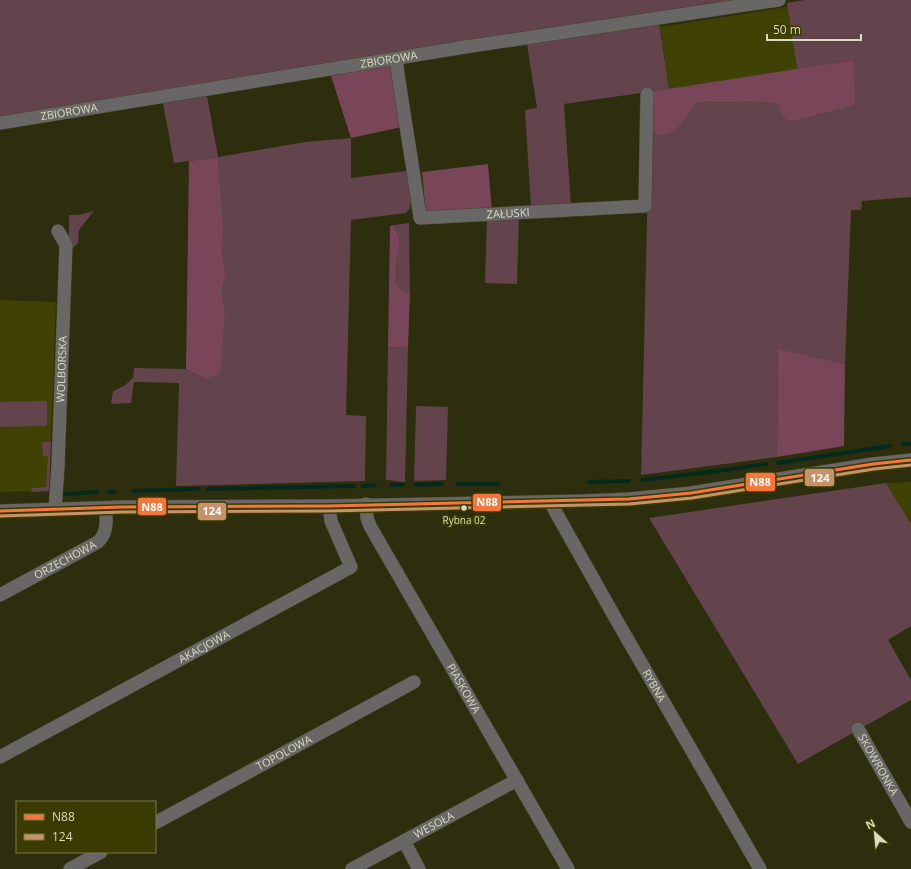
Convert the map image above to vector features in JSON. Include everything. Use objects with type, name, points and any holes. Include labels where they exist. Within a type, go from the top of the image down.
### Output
[{"type":"street","name":"ZBIOROWA","points":[[0,123],[396,59],[779,0]]},
{"type":"street","name":"ZAŁUSKI","points":[[396,59],[405,128],[414,170],[420,218],[645,206],[647,94]]},
{"type":"street","name":"WOLBORSKA","points":[[55,510],[66,245],[58,231]]},
{"type":"street","points":[[0,511],[106,508],[550,502],[629,499],[680,494],[874,464],[911,460]]},
{"type":"street","name":"RYBNA","points":[[550,502],[760,869]]},
{"type":"street","name":"PIASKOWA","points":[[366,504],[367,518],[370,526],[568,869]]},
{"type":"street","name":"AKACJOWA","points":[[0,757],[351,567],[331,521],[329,506]]},
{"type":"street","name":"ORZECHOWA","points":[[0,595],[103,538],[106,532],[106,508]]},
{"type":"street","name":"TOPOLOWA","points":[[156,822],[414,682]]},
{"type":"street","name":"SKOWRONKA","points":[[858,728],[911,822]]},
{"type":"street","name":"WESOŁA","points":[[352,869],[517,780]]},
{"type":"street","points":[[404,841],[419,869]]},
{"type":"street","points":[[70,869],[99,853]]},
{"type":"shaded area","points":[[0,0],[748,0],[0,117]]},
{"type":"shaded area","points":[[804,0],[911,0],[911,197],[862,201],[861,210],[851,210],[845,364],[778,350],[777,457],[641,475],[649,134],[689,110],[696,102],[780,103],[783,118],[790,122],[841,109],[854,60],[797,69],[787,3]]},
{"type":"shaded area","points":[[788,7],[797,69],[669,89],[660,27]]},
{"type":"shaded area","points":[[659,23],[669,89],[564,104],[571,206],[531,208],[525,110],[537,108],[527,44]]},
{"type":"shaded area","points":[[854,60],[855,104],[790,122],[783,118],[779,103],[696,102],[679,126],[671,132],[665,134],[649,134],[649,92]]},
{"type":"shaded area","points":[[390,65],[402,127],[351,138],[331,76]]},
{"type":"shaded area","points":[[207,96],[218,157],[174,163],[163,103]]},
{"type":"shaded area","points":[[351,138],[351,178],[407,171],[411,202],[410,208],[406,213],[351,220],[346,415],[366,416],[365,481],[176,486],[179,383],[134,382],[131,403],[111,404],[113,391],[124,386],[133,378],[134,368],[186,369],[205,379],[225,314],[222,290],[226,273],[222,251],[224,231],[218,157],[305,142]]},
{"type":"shaded area","points":[[218,157],[224,231],[222,251],[226,273],[222,290],[225,314],[220,374],[205,379],[186,369],[189,161]]},
{"type":"shaded area","points":[[488,164],[492,211],[426,215],[422,172]]},
{"type":"shaded area","points":[[94,211],[79,230],[78,243],[71,250],[69,242],[69,215],[78,215]]},
{"type":"shaded area","points":[[519,216],[517,284],[485,283],[487,218]]},
{"type":"shaded area","points":[[409,223],[410,293],[404,291],[396,284],[397,254],[400,243],[394,225]]},
{"type":"shaded area","points":[[394,225],[400,243],[397,254],[396,284],[404,291],[410,293],[408,348],[388,347],[390,226]]},
{"type":"shaded area","points":[[0,300],[56,302],[49,491],[0,492]]},
{"type":"shaded area","points":[[388,347],[408,348],[405,482],[386,480]]},
{"type":"shaded area","points":[[778,349],[845,364],[844,446],[777,457]]},
{"type":"shaded area","points":[[47,401],[47,426],[0,427],[0,402]]},
{"type":"shaded area","points":[[416,406],[448,407],[446,480],[414,481]]},
{"type":"shaded area","points":[[42,442],[51,442],[49,491],[31,492],[32,488],[46,487],[48,456],[43,456]]},
{"type":"shaded area","points":[[911,482],[911,524],[886,483]]},
{"type":"shaded area","points":[[886,483],[911,524],[911,626],[888,640],[911,680],[911,700],[798,764],[649,518]]},
{"type":"waterway","points":[[903,444],[911,444]]},
{"type":"waterway","points":[[778,463],[890,446]]},
{"type":"waterway","points":[[642,480],[766,464]]},
{"type":"waterway","points":[[589,482],[629,481]]},
{"type":"waterway","points":[[416,485],[442,484]]},
{"type":"waterway","points":[[458,484],[498,484]]},
{"type":"waterway","points":[[363,486],[375,485]]},
{"type":"waterway","points":[[392,485],[403,485]]},
{"type":"waterway","points":[[208,489],[354,486]]},
{"type":"waterway","points":[[133,491],[198,489]]},
{"type":"waterway","points":[[65,494],[97,492]]},
{"type":"waterway","points":[[109,492],[115,492]]},
{"type":"transit line","name":"N88","points":[[0,511],[123,507],[329,506],[629,499],[691,493],[873,464],[911,460]]},
{"type":"transit line","name":"124","points":[[0,516],[123,512],[329,511],[629,504],[692,498],[874,469],[911,465]]},
{"type":"place","name":"Rybna 02","points":[[464,508]]}]
